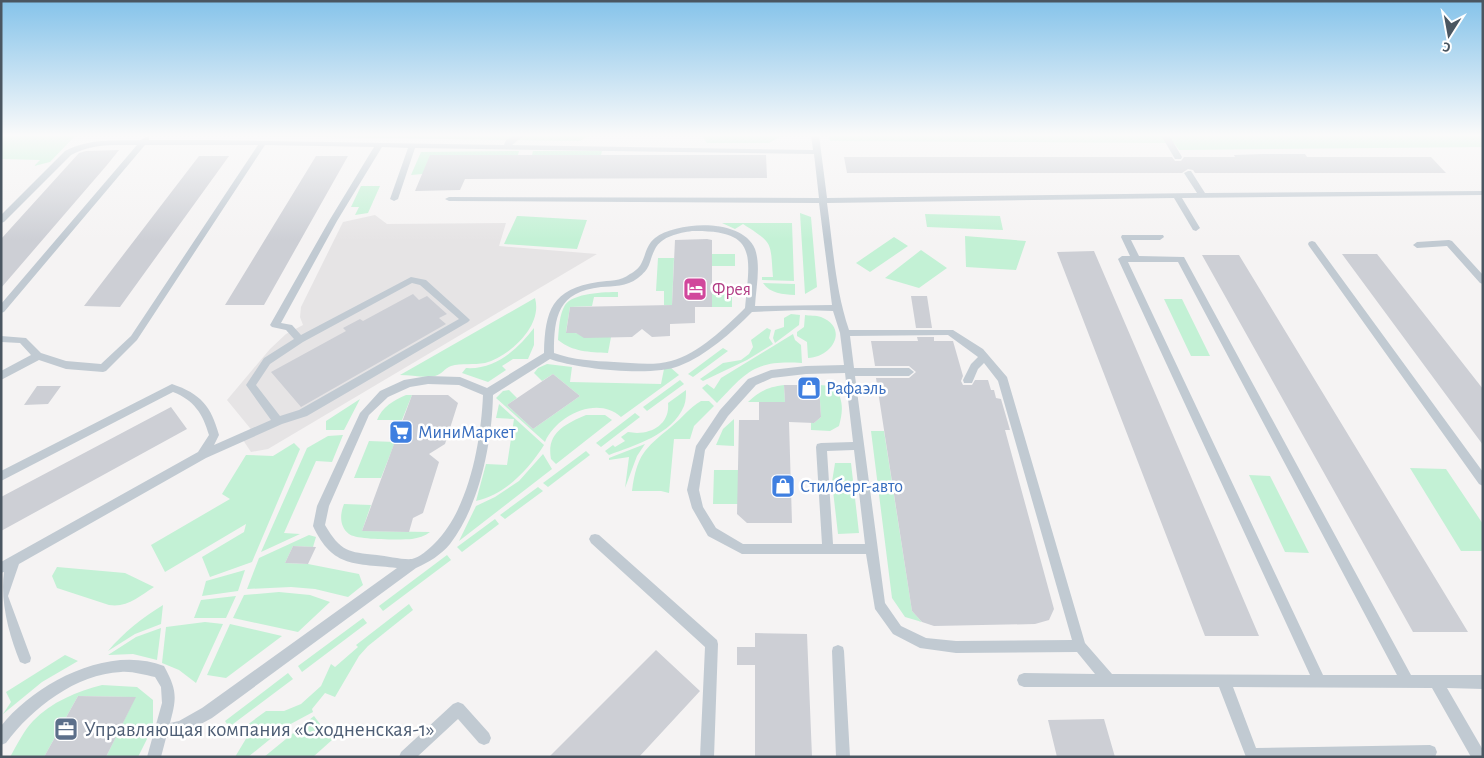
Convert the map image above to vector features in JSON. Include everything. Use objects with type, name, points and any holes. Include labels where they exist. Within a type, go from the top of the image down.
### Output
[{"type":"lane","points":[[1,220],[51,170]]},
{"type":"lane","points":[[1,310],[120,170]]},
{"type":"lane","points":[[1,338],[22,340],[38,356],[66,365],[103,368],[134,338],[245,170]]},
{"type":"lane","points":[[300,340],[289,327],[275,324],[363,170]]},
{"type":"lane","points":[[394,199],[404,170]]},
{"type":"lane","points":[[819,170],[837,308],[845,333],[879,605],[897,630],[925,644],[956,647],[1080,646]]},
{"type":"lane","points":[[1188,173],[1203,196]]},
{"type":"lane","points":[[449,199],[823,200],[1483,193]]},
{"type":"lane","points":[[1177,196],[1196,228]]},
{"type":"lane","points":[[549,356],[551,317],[558,301],[569,293],[581,288],[622,283],[646,267],[651,247],[660,238],[671,233],[710,228],[729,232],[743,238],[750,248],[752,258],[750,310]]},
{"type":"lane","points":[[1136,259],[1125,237],[1160,237]]},
{"type":"lane","points":[[1417,244],[1448,243],[1483,281]]},
{"type":"lane","points":[[1312,244],[1483,480]]},
{"type":"lane","points":[[1320,682],[1122,259],[1181,259],[1408,682]]},
{"type":"lane","points":[[1,568],[202,455],[278,420],[302,413],[465,320],[424,282],[411,280],[300,340],[267,362],[251,385],[278,420]]},
{"type":"lane","points":[[488,393],[549,356],[573,363],[617,366],[673,365],[717,341],[750,310],[795,307],[837,308]]},
{"type":"lane","points":[[845,333],[950,332],[980,352],[1003,380],[1080,646],[1110,681]]},
{"type":"lane","points":[[1,376],[38,356]]},
{"type":"lane","points":[[968,380],[974,367],[984,357]]},
{"type":"lane","points":[[871,549],[742,548],[712,532],[698,508],[693,490],[700,449],[724,413],[752,382],[771,374],[806,370],[909,372]]},
{"type":"lane","points":[[412,564],[347,557],[328,544],[319,526],[323,506],[365,413],[384,394],[408,383],[428,380],[460,381],[488,393]]},
{"type":"lane","points":[[1,476],[172,388],[190,394],[200,404],[211,422],[214,435],[202,455]]},
{"type":"lane","points":[[162,732],[181,727],[206,713],[412,564],[434,553],[453,529],[467,504],[481,455],[489,413],[488,393]]},
{"type":"lane","points":[[828,550],[821,447],[859,446]]},
{"type":"lane","points":[[595,539],[712,644],[707,757]]},
{"type":"lane","points":[[14,561],[2,596],[25,658]]},
{"type":"lane","points":[[838,651],[843,757]]},
{"type":"lane","points":[[1,738],[27,707],[52,691],[86,675],[119,666],[159,671],[168,685],[168,703],[154,757]]},
{"type":"lane","points":[[1024,680],[1483,682]]},
{"type":"lane","points":[[1224,682],[1252,755],[1430,752]]},
{"type":"lane","points":[[1436,682],[1479,757]]},
{"type":"lane","points":[[406,757],[458,709],[484,738]]},
{"type":"shaded area","points":[[375,215],[387,224],[506,223],[499,246],[597,254],[268,449],[251,452],[243,440],[254,433],[227,400],[270,349],[286,334],[303,325],[300,317],[301,307],[343,222]]},
{"type":"green space","points":[[413,170],[440,170],[422,174],[411,175]]},
{"type":"green space","points":[[361,186],[380,186],[368,213],[355,215],[359,207],[351,207]]},
{"type":"green space","points":[[800,213],[811,217],[817,287],[805,294]]},
{"type":"green space","points":[[925,214],[1000,216],[1003,230],[927,227]]},
{"type":"green space","points":[[517,216],[587,220],[577,249],[504,244]]},
{"type":"green space","points":[[722,223],[792,223],[794,281],[762,280],[762,277],[773,277],[768,244],[743,224],[735,229]]},
{"type":"green space","points":[[965,236],[1026,241],[1016,270],[966,267]]},
{"type":"green space","points":[[894,237],[908,246],[870,272],[856,263]]},
{"type":"green space","points":[[921,250],[947,268],[919,288],[885,278]]},
{"type":"green space","points":[[712,254],[735,254],[735,266],[712,266]]},
{"type":"green space","points":[[658,258],[674,258],[672,305],[664,305],[664,291],[656,291]]},
{"type":"green space","points":[[763,283],[795,284],[795,295],[781,294],[773,291]]},
{"type":"green space","points":[[712,288],[732,288],[732,307],[712,307]]},
{"type":"green space","points":[[618,292],[618,297],[594,297],[592,306],[570,307],[566,332],[611,337],[608,353],[575,349],[558,340],[562,313],[569,301],[590,294]]},
{"type":"green space","points":[[535,298],[536,309],[529,329],[514,347],[504,354],[485,363],[451,366],[435,376],[400,375]]},
{"type":"green space","points":[[1164,299],[1182,299],[1210,356],[1191,356]]},
{"type":"green space","points":[[791,314],[800,315],[799,325],[775,343],[773,338],[775,330],[784,327],[784,318]]},
{"type":"green space","points":[[805,315],[819,316],[830,322],[836,335],[825,353],[808,358],[807,342],[797,336],[797,332],[804,327]]},
{"type":"green space","points":[[534,328],[534,345],[528,359],[513,359],[502,366],[506,370],[488,382],[462,373],[466,368],[487,366],[505,357]]},
{"type":"green space","points":[[767,328],[771,330],[769,338],[773,344],[747,360],[703,381],[700,379],[723,363],[741,360],[749,354],[753,347],[751,340]]},
{"type":"green space","points":[[793,334],[795,340],[801,345],[802,363],[773,363],[753,370],[736,383],[717,403],[702,388],[707,384],[714,389],[721,378]]},
{"type":"green space","points":[[723,348],[728,351],[693,377],[688,374]]},
{"type":"green space","points":[[547,364],[572,367],[570,382],[661,384],[664,369],[670,367],[679,375],[621,417],[601,408],[589,408],[568,417],[558,424],[545,442],[496,398],[503,391],[509,390],[517,398],[507,405],[533,429],[580,396],[553,374],[542,381],[534,373],[538,368]]},
{"type":"green space","points":[[680,380],[684,384],[647,411],[643,407]]},
{"type":"green space","points":[[784,385],[785,402],[748,402],[764,390]]},
{"type":"green space","points":[[819,385],[834,386],[841,401],[842,410],[839,426],[830,431],[811,430],[811,422],[814,423],[821,417]]},
{"type":"green space","points":[[686,390],[685,404],[678,416],[662,432],[641,443],[609,455],[605,451],[613,445],[615,447],[625,441],[621,437],[628,432],[637,433],[655,429],[667,416],[668,403]]},
{"type":"green space","points":[[406,395],[412,395],[402,420],[377,420],[389,404]]},
{"type":"green space","points":[[360,399],[344,430],[326,430],[326,421]]},
{"type":"green space","points":[[701,401],[709,401],[714,406],[694,426],[690,439],[674,439],[669,493],[661,491],[632,491],[636,469],[648,447]]},
{"type":"green space","points":[[499,404],[544,445],[515,480],[497,493],[476,501],[486,464],[507,465],[514,419],[496,418]]},
{"type":"green space","points":[[635,413],[640,417],[601,447],[596,443]]},
{"type":"green space","points":[[586,415],[605,415],[612,420],[556,464],[551,459],[550,450],[554,436],[564,426]]},
{"type":"green space","points":[[734,419],[734,446],[716,445],[723,429]]},
{"type":"green space","points":[[871,431],[884,431],[912,611],[922,622],[905,617],[892,598]]},
{"type":"green space","points":[[343,435],[332,462],[316,461],[284,533],[300,534],[261,552],[307,448],[328,436]]},
{"type":"green space","points":[[369,441],[395,442],[381,478],[354,478]]},
{"type":"green space","points":[[294,443],[300,449],[252,562],[210,577],[202,557],[244,532],[246,524],[165,572],[151,545],[230,499],[222,494],[246,455],[273,456]]},
{"type":"green space","points":[[645,444],[637,456],[625,488],[629,457],[609,460],[609,458]]},
{"type":"green space","points":[[586,451],[590,455],[548,487],[543,483]]},
{"type":"green space","points":[[543,454],[552,469],[459,541],[476,506],[495,497],[519,481]]},
{"type":"green space","points":[[835,463],[851,463],[859,533],[838,534],[832,482]]},
{"type":"green space","points":[[1410,468],[1446,469],[1483,524],[1483,551],[1461,551]]},
{"type":"green space","points":[[714,470],[738,470],[738,504],[713,504]]},
{"type":"green space","points":[[1249,475],[1270,476],[1309,553],[1285,552]]},
{"type":"green space","points":[[538,487],[543,491],[505,519],[500,515]]},
{"type":"green space","points":[[344,504],[371,505],[362,531],[430,532],[412,539],[379,539],[353,536],[346,531],[342,524],[341,516]]},
{"type":"green space","points":[[495,519],[499,524],[462,552],[457,547]]},
{"type":"green space","points":[[309,535],[316,537],[313,547],[293,546],[285,563],[308,564],[359,574],[363,585],[348,597],[315,589],[291,587],[247,589],[259,558]]},
{"type":"green space","points":[[447,555],[451,560],[383,611],[379,606]]},
{"type":"green space","points":[[57,567],[125,573],[154,587],[122,605],[109,605],[57,588],[52,576]]},
{"type":"green space","points":[[245,570],[238,591],[202,596],[206,581]]},
{"type":"green space","points":[[279,592],[310,595],[330,602],[298,632],[233,618],[244,595]]},
{"type":"green space","points":[[236,596],[226,618],[194,618],[201,600]]},
{"type":"green space","points":[[409,604],[413,610],[368,646],[359,656],[335,697],[325,693],[312,709],[313,712],[285,727],[248,757],[235,757],[247,737],[243,728],[266,711],[284,711],[301,704],[321,686],[331,664],[335,667],[358,647],[356,645]]},
{"type":"green space","points":[[163,605],[161,624],[135,634],[108,651],[134,626]]},
{"type":"green space","points":[[363,618],[367,623],[302,672],[298,666]]},
{"type":"green space","points":[[205,622],[223,624],[196,683],[179,670],[162,663],[166,627]]},
{"type":"green space","points":[[230,624],[282,636],[226,678],[207,675]]},
{"type":"green space","points":[[161,628],[157,660],[133,654],[108,655],[136,637]]},
{"type":"green space","points":[[65,655],[78,661],[42,682],[3,714],[11,702],[6,692]]},
{"type":"green space","points":[[288,673],[293,679],[229,727],[225,721]]},
{"type":"green space","points":[[102,685],[137,687],[153,700],[153,727],[138,757],[106,757],[132,704],[129,697],[78,696],[44,757],[10,757],[27,729],[40,714],[65,698]]},
{"type":"green space","points":[[314,716],[332,740],[313,757],[264,757]]},
{"type":"building","points":[[63,170],[102,170],[1,288],[1,239]]},
{"type":"building","points":[[188,170],[219,170],[120,307],[84,306]]},
{"type":"building","points":[[307,170],[340,170],[264,305],[225,305]]},
{"type":"building","points":[[424,170],[767,170],[767,178],[465,179],[460,190],[415,191]]},
{"type":"building","points":[[847,170],[1186,170],[1182,173],[847,173]]},
{"type":"building","points":[[1193,170],[1444,170],[1446,173],[1195,173]]},
{"type":"building","points":[[675,240],[712,240],[712,307],[695,307],[695,323],[670,324],[670,336],[652,337],[642,329],[632,337],[584,338],[576,333],[566,333],[570,307],[672,305]]},
{"type":"building","points":[[1094,251],[1259,636],[1205,636],[1057,252]]},
{"type":"building","points":[[1342,254],[1377,254],[1483,389],[1483,445]]},
{"type":"building","points":[[1202,255],[1239,255],[1468,632],[1413,632]]},
{"type":"building","points":[[413,294],[419,300],[427,296],[447,314],[439,318],[446,324],[301,407],[271,372],[346,331],[343,328],[360,319],[363,321]]},
{"type":"building","points":[[911,296],[927,296],[932,328],[916,328]]},
{"type":"building","points":[[917,337],[934,337],[934,341],[953,341],[963,376],[961,381],[963,385],[972,385],[975,380],[988,380],[996,398],[1001,399],[1010,430],[1005,430],[1054,609],[1049,620],[1035,624],[934,626],[922,622],[912,611],[876,378],[909,378],[916,372],[909,366],[875,366],[871,341],[918,341]]},
{"type":"building","points":[[553,374],[580,396],[533,429],[507,405]]},
{"type":"building","points":[[784,385],[819,385],[821,417],[814,423],[789,422],[792,523],[747,523],[737,514],[739,420],[759,420],[759,402],[785,402]]},
{"type":"building","points":[[37,386],[61,386],[48,404],[24,405]]},
{"type":"building","points":[[412,395],[448,395],[458,403],[445,444],[429,454],[439,462],[423,513],[413,518],[409,532],[362,531]]},
{"type":"building","points":[[171,407],[187,429],[1,531],[1,497]]},
{"type":"building","points":[[293,546],[316,547],[308,564],[285,563]]},
{"type":"building","points":[[755,633],[807,634],[812,757],[755,757],[755,665],[737,665],[737,647],[755,647]]},
{"type":"building","points":[[656,650],[700,691],[639,757],[549,757]]},
{"type":"building","points":[[78,696],[136,697],[106,757],[44,757]]},
{"type":"building","points":[[1104,719],[1115,757],[1057,757],[1048,720]]},
{"type":"place","name":"Фрея","points":[[695,289]]},
{"type":"place","name":"Рафаэль","points":[[809,388]]},
{"type":"place","name":"МиниМаркет","points":[[401,432]]},
{"type":"place","name":"Стилберг-авто","points":[[783,486]]},
{"type":"place","name":"Управляющая компания «Сходненская-1»","points":[[66,729]]}]
